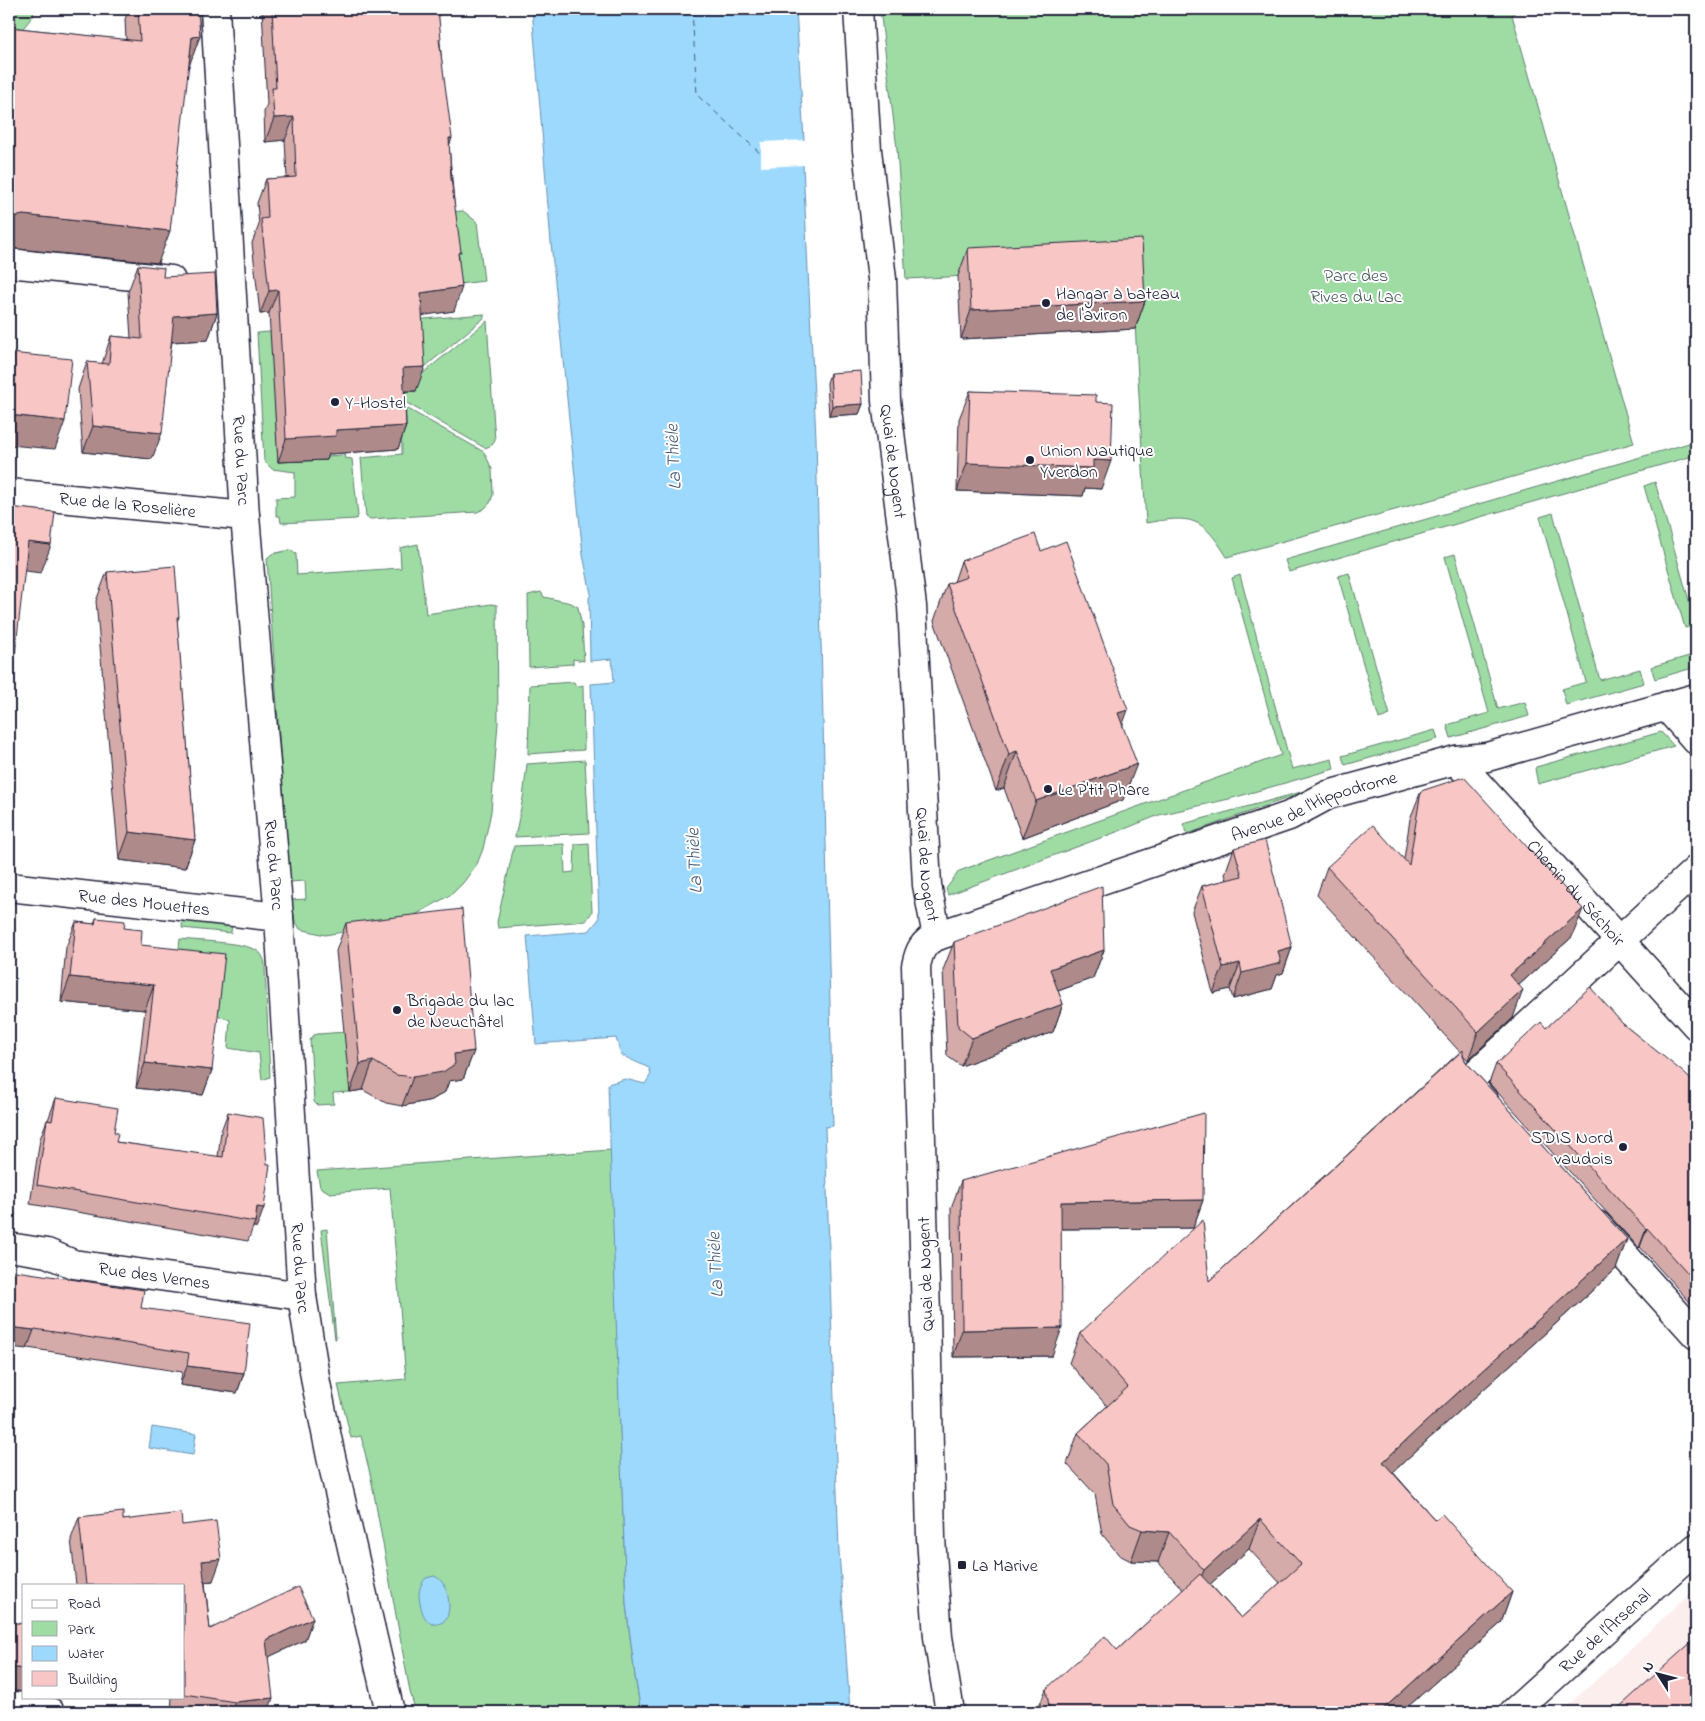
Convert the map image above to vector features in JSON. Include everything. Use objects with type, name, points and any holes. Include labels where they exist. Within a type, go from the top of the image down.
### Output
[{"type":"street","name":"Rue du Parc","points":[[215,9],[245,516],[280,917],[302,1296],[316,1383],[331,1457],[390,1712]]},
{"type":"street","name":"Quai de Nogent","points":[[858,9],[867,150],[882,279],[886,401],[912,606],[927,885],[937,936],[928,940],[919,951],[916,966],[931,1538],[938,1636],[950,1712]]},
{"type":"street","points":[[9,263],[232,286]]},
{"type":"street","name":"Rue de la Roselière","points":[[9,492],[245,516]]},
{"type":"street","name":"Avenue de l'Hippodrome","points":[[937,936],[1289,816],[1328,795],[1456,760],[1487,757],[1696,698]]},
{"type":"street","points":[[1666,706],[1696,740]]},
{"type":"street","name":"Chemin du Séchoir","points":[[1456,760],[1696,1025]]},
{"type":"street","points":[[1500,1118],[1467,1082],[1696,870]]},
{"type":"street","name":"Rue des Mouettes","points":[[9,887],[280,917]]},
{"type":"street","points":[[1578,1205],[1696,1335]]},
{"type":"street","name":"Rue des Vernes","points":[[9,1247],[48,1253],[73,1264],[302,1296]]},
{"type":"street","name":"Rue de l'Arsenal","points":[[1514,1712],[1696,1548]]},
{"type":"street","points":[[9,1704],[50,1712]]},
{"type":"shaded area","points":[[1696,1588],[1696,1712],[1561,1712]]},
{"type":"green space","points":[[9,9],[33,9],[34,15],[19,33],[9,35]]},
{"type":"green space","name":"Parc des Rives du Lac","points":[[880,9],[1519,9],[1512,15],[1634,443],[1227,557],[1210,533],[1194,522],[1185,519],[1174,519],[1146,523],[1132,268],[906,279],[897,149]]},
{"type":"green space","points":[[463,211],[477,222],[484,281],[450,285],[444,212]]},
{"type":"green space","points":[[484,314],[484,318],[415,375],[272,351],[278,462],[344,455],[345,458],[352,459],[358,516],[356,519],[281,523],[280,516],[276,516],[276,498],[295,497],[295,472],[272,469],[264,461],[257,333]]},
{"type":"green space","points":[[487,321],[495,441],[492,445],[485,448],[405,402],[405,391],[416,391],[417,378]]},
{"type":"green space","points":[[401,405],[484,452],[492,469],[493,495],[490,503],[484,509],[477,512],[370,519],[366,517],[361,458],[402,454]]},
{"type":"green space","points":[[1696,441],[1696,455],[1289,572],[1285,560]]},
{"type":"green space","points":[[1655,482],[1696,625],[1685,628],[1644,486]]},
{"type":"green space","points":[[1553,513],[1600,680],[1640,669],[1644,683],[1566,705],[1562,689],[1586,682],[1540,517]]},
{"type":"green space","points":[[418,544],[426,614],[491,604],[497,605],[498,723],[491,812],[483,849],[477,864],[452,894],[403,922],[325,935],[300,929],[292,915],[291,900],[306,899],[305,881],[289,882],[267,558],[272,554],[290,550],[296,554],[297,575],[401,568],[400,548]]},
{"type":"green space","points":[[1455,554],[1498,709],[1525,702],[1529,716],[1451,738],[1447,725],[1489,713],[1445,557]]},
{"type":"green space","points":[[1349,573],[1390,715],[1379,719],[1338,576]]},
{"type":"green space","points":[[1240,575],[1292,769],[1332,759],[1334,769],[1229,799],[1159,815],[948,895],[946,889],[959,871],[1281,755],[1232,578]]},
{"type":"green space","points":[[541,592],[544,597],[571,603],[578,607],[582,626],[584,661],[573,659],[573,664],[529,667],[528,595]]},
{"type":"green space","points":[[1696,654],[1696,667],[1655,679],[1651,667]]},
{"type":"green space","points":[[574,682],[576,687],[583,685],[584,750],[528,754],[530,685]]},
{"type":"green space","points":[[1435,730],[1438,739],[1345,765],[1342,756]]},
{"type":"green space","points":[[1661,732],[1674,746],[1538,784],[1536,767]]},
{"type":"green space","points":[[585,760],[589,833],[515,837],[523,798],[527,764]]},
{"type":"green space","points":[[1316,788],[1190,833],[1186,833],[1183,824]]},
{"type":"green space","points":[[589,843],[592,912],[586,921],[498,928],[497,922],[514,846],[564,844],[565,873],[574,872],[575,844]]},
{"type":"green space","points":[[183,916],[232,922],[231,933],[182,928]]},
{"type":"green space","points":[[180,939],[235,944],[255,949],[260,953],[265,966],[270,1077],[262,1080],[259,1053],[228,1048],[230,1020],[212,1013],[176,975]]},
{"type":"green space","points":[[345,1032],[350,1092],[333,1093],[334,1104],[317,1105],[314,1102],[310,1040],[314,1035],[318,1034]]},
{"type":"green space","points":[[611,1150],[626,1604],[641,1712],[416,1712],[410,1692],[371,1478],[361,1436],[351,1438],[338,1385],[406,1379],[390,1188],[330,1193],[320,1187],[317,1171]]},
{"type":"green space","points":[[327,1229],[336,1339],[321,1230]]},
{"type":"water","name":"La Thièle","points":[[532,9],[796,9],[804,140],[803,165],[816,438],[833,1126],[825,1127],[839,1551],[850,1712],[641,1712],[626,1604],[608,1084],[625,1079],[645,1084],[651,1074],[649,1068],[621,1055],[616,1038],[536,1044],[527,936],[589,931],[599,919],[591,684],[614,682],[612,659],[590,661],[589,598],[591,594],[583,555],[551,243]]},
{"type":"water","points":[[152,1427],[196,1434],[193,1455],[149,1448]]},
{"type":"water","points":[[434,1576],[442,1582],[449,1600],[447,1617],[438,1624],[430,1623],[425,1618],[419,1596],[420,1587],[426,1578]]},
{"type":"pier","points":[[806,140],[806,165],[761,167],[761,142]]},
{"type":"building","points":[[138,9],[198,9],[200,36],[192,37],[170,231],[23,215],[9,216],[9,27],[140,41]]},
{"type":"building","points":[[272,9],[438,9],[441,39],[439,39],[452,138],[449,138],[451,178],[461,252],[458,253],[462,287],[421,293],[425,367],[403,368],[406,426],[336,430],[336,436],[286,439],[278,290],[269,291],[261,219],[268,218],[266,179],[296,177],[294,117],[274,118],[272,88],[276,88]]},
{"type":"building","points":[[1142,239],[1145,301],[971,310],[968,248]]},
{"type":"building","points":[[138,265],[164,268],[163,277],[215,274],[217,313],[174,316],[162,433],[93,426],[87,362],[109,364],[111,336],[142,339]]},
{"type":"building","points":[[10,353],[72,359],[65,421],[9,415]]},
{"type":"building","points":[[861,371],[863,404],[832,406],[830,373]]},
{"type":"building","points":[[970,391],[1096,395],[1096,402],[1113,403],[1111,461],[1093,460],[1093,468],[967,463]]},
{"type":"building","points":[[9,507],[55,512],[51,545],[28,542],[15,654],[9,653]]},
{"type":"building","points":[[1035,534],[1041,551],[1066,541],[1128,710],[1118,713],[1137,764],[1036,801],[1017,751],[1009,754],[947,584],[967,577],[961,561]]},
{"type":"building","points":[[175,566],[179,617],[177,617],[195,840],[129,832],[107,572]]},
{"type":"building","points":[[1464,777],[1583,909],[1510,975],[1523,990],[1478,1032],[1327,867],[1373,825],[1409,865],[1421,791]]},
{"type":"building","points":[[1265,840],[1292,947],[1278,951],[1281,963],[1242,973],[1240,963],[1223,967],[1202,886],[1242,876],[1234,848]]},
{"type":"building","points":[[1102,886],[1104,950],[1050,969],[1063,1004],[972,1038],[958,1027],[954,942]]},
{"type":"building","points":[[462,909],[474,1051],[454,1054],[455,1064],[443,1072],[413,1077],[396,1075],[373,1061],[360,1064],[346,923]]},
{"type":"building","points":[[96,918],[125,921],[124,928],[142,930],[141,945],[225,954],[212,1070],[145,1063],[154,985],[70,977],[76,922],[95,924]]},
{"type":"building","name":"SDIS Nord vaudois","points":[[1590,987],[1623,1024],[1684,1073],[1696,1085],[1696,1282],[1496,1064],[1541,1022],[1546,1028]]},
{"type":"building","points":[[1463,1050],[1466,1062],[1627,1239],[1383,1462],[1435,1520],[1442,1514],[1512,1592],[1380,1712],[1050,1712],[1046,1689],[1105,1636],[1117,1650],[1200,1574],[1241,1618],[1301,1564],[1260,1519],[1204,1570],[1169,1532],[1142,1530],[1130,1525],[1113,1504],[1106,1464],[1078,1433],[1128,1387],[1080,1333],[1203,1220],[1209,1281]]},
{"type":"building","points":[[56,1098],[118,1108],[114,1132],[118,1133],[116,1142],[223,1157],[228,1112],[263,1118],[267,1164],[270,1164],[264,1208],[257,1207],[255,1222],[37,1185],[47,1120],[52,1121]]},
{"type":"building","points":[[1204,1113],[1203,1200],[1061,1202],[1062,1328],[962,1330],[961,1181]]},
{"type":"building","points":[[9,1270],[144,1290],[141,1308],[250,1323],[244,1373],[187,1366],[189,1353],[35,1329],[9,1327]]},
{"type":"building","points":[[123,1512],[123,1520],[181,1513],[182,1525],[216,1521],[221,1559],[202,1561],[210,1629],[298,1587],[313,1618],[266,1640],[273,1698],[235,1702],[185,1694],[185,1584],[86,1584],[79,1517]]},
{"type":"building","points":[[9,1622],[22,1624],[22,1669],[9,1667]]},
{"type":"building","points":[[1696,1638],[1696,1712],[1614,1712]]},
{"type":"ferry route","points":[[692,9],[697,95],[761,154]]},
{"type":"place","name":"Hangar à bateau de l'aviron","points":[[1046,303]]},
{"type":"place","name":"Y-Hostel","points":[[335,402]]},
{"type":"place","name":"Union Nautique Yverdon","points":[[1030,460]]},
{"type":"place","name":"Le P'tit Phare","points":[[1048,789]]},
{"type":"place","name":"Brigade du lac de Neuchâtel","points":[[397,1010]]},
{"type":"place","name":"SDIS Nord vaudois","points":[[1623,1147]]},
{"type":"place","name":"La Marive","points":[[962,1565]]}]
